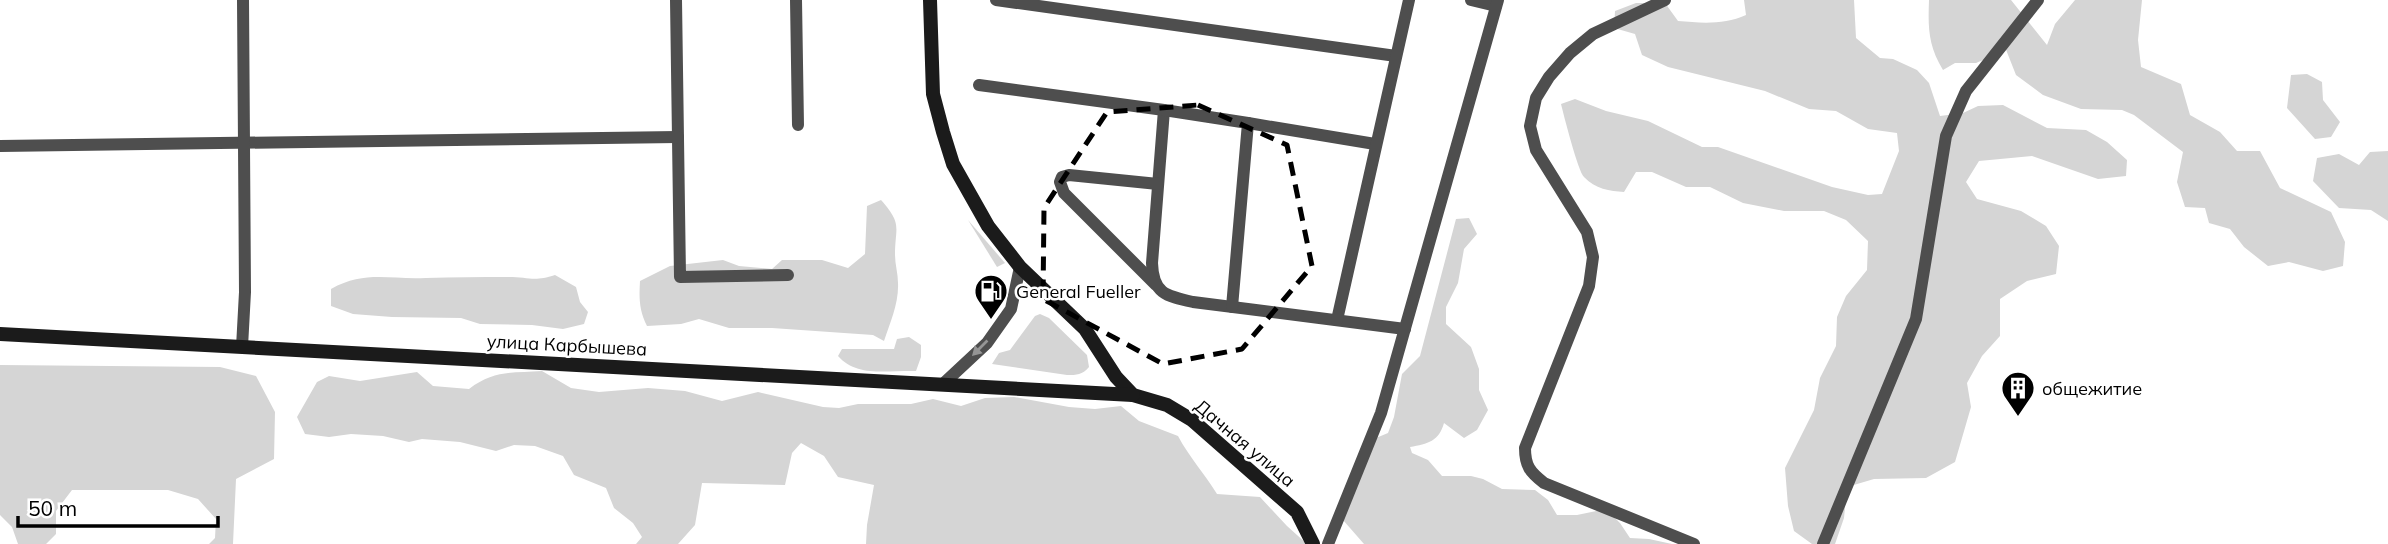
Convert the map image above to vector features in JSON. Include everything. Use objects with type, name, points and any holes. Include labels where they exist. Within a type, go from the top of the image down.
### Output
[{"type":"street","points":[[930,0],[933,94],[953,164],[988,226],[1020,267],[1085,329],[1115,377],[1133,395]]},
{"type":"street","name":"улица Карбышева","points":[[0,334],[1133,395]]},
{"type":"street","name":"Дачная улица","points":[[1133,395],[1167,405],[1192,420],[1297,512],[1313,544]]},
{"type":"lane","points":[[242,347],[245,292],[243,0]]},
{"type":"lane","points":[[676,0],[680,276],[788,275]]},
{"type":"lane","points":[[796,0],[798,125]]},
{"type":"lane","points":[[996,0],[1396,56]]},
{"type":"lane","points":[[1338,320],[1409,0]]},
{"type":"lane","points":[[1328,544],[1381,413],[1497,3],[1471,0]]},
{"type":"lane","points":[[1665,0],[1593,34],[1570,53],[1549,77],[1536,98],[1531,126],[1536,150],[1587,232],[1593,257],[1589,286],[1525,448],[1525,460],[1529,471],[1544,483],[1694,544]]},
{"type":"lane","points":[[1822,544],[1916,319],[1947,136],[1966,91],[2038,0]]},
{"type":"lane","points":[[979,85],[1164,110],[1375,144]]},
{"type":"lane","points":[[1162,292],[1153,280],[1152,263],[1164,110]]},
{"type":"lane","points":[[1232,307],[1248,123]]},
{"type":"lane","points":[[0,146],[678,137]]},
{"type":"lane","points":[[1158,184],[1069,176],[1062,177],[1060,182],[1064,193],[1162,292],[1175,298],[1405,329]]},
{"type":"lane","points":[[943,384],[987,343],[1011,309],[1020,267]]},
{"type":"highlighted area","points":[[1198,105],[1287,145],[1312,266],[1242,349],[1163,364],[1043,299],[1044,208],[1107,112]]},
{"type":"shaded area","points":[[1744,0],[1854,0],[1856,38],[1880,58],[1893,59],[1917,70],[1929,83],[1940,116],[1963,113],[1978,106],[2003,105],[2047,128],[2086,130],[2107,142],[2127,160],[2126,176],[2098,179],[2032,156],[1979,161],[1966,182],[1977,199],[2021,211],[2046,226],[2059,246],[2056,274],[2027,281],[2000,299],[2000,336],[1982,356],[1967,383],[1971,407],[1955,462],[1926,478],[1874,479],[1847,487],[1844,518],[1835,544],[1812,544],[1794,531],[1788,506],[1785,468],[1814,410],[1820,378],[1836,346],[1837,317],[1846,296],[1867,270],[1868,241],[1846,220],[1824,211],[1784,211],[1743,203],[1710,187],[1686,187],[1652,172],[1636,172],[1624,192],[1598,187],[1581,173],[1561,104],[1575,99],[1606,111],[1648,121],[1702,147],[1718,147],[1832,187],[1868,195],[1882,194],[1899,151],[1897,133],[1868,129],[1836,111],[1809,109],[1765,91],[1668,67],[1642,55],[1635,34],[1614,28],[1615,11],[1636,3],[1665,3],[1678,21],[1712,22],[1746,15]]},
{"type":"shaded area","points":[[1929,0],[2011,0],[2047,45],[2055,24],[2075,0],[2142,0],[2138,40],[2141,67],[2181,84],[2190,115],[2220,132],[2237,151],[2260,151],[2280,188],[2331,212],[2345,242],[2343,266],[2323,271],[2289,262],[2268,266],[2244,247],[2230,229],[2209,223],[2205,208],[2185,207],[2177,182],[2183,152],[2134,115],[2122,110],[2081,109],[2043,95],[2016,75],[2001,37],[1995,55],[1976,63],[1955,63],[1943,70],[1930,36]]},
{"type":"shaded area","points":[[2307,74],[2322,82],[2323,100],[2340,122],[2331,137],[2315,139],[2287,108],[2291,75]]},
{"type":"shaded area","points":[[2388,151],[2388,221],[2371,210],[2339,208],[2313,181],[2317,158],[2339,154],[2359,165],[2370,152]]},
{"type":"shaded area","points":[[881,200],[895,221],[898,283],[896,305],[884,341],[873,335],[729,328],[699,319],[681,324],[647,326],[640,304],[640,281],[670,266],[723,260],[739,266],[772,269],[782,260],[822,260],[848,268],[865,254],[867,206]]},
{"type":"shaded area","points":[[1469,218],[1477,234],[1464,249],[1458,283],[1446,307],[1446,324],[1471,347],[1479,369],[1479,390],[1488,410],[1477,430],[1464,438],[1444,423],[1432,441],[1410,447],[1412,453],[1428,460],[1442,476],[1471,476],[1502,489],[1535,490],[1548,500],[1557,515],[1577,515],[1606,509],[1630,538],[1672,544],[1364,544],[1343,520],[1376,438],[1388,433],[1394,417],[1402,374],[1420,356],[1456,219]]},
{"type":"shaded area","points":[[968,220],[1005,263],[997,267]]},
{"type":"shaded area","points":[[555,275],[576,287],[580,302],[588,312],[584,324],[563,329],[532,325],[480,324],[461,318],[353,314],[331,306],[331,289],[343,283],[367,278],[536,279]]},
{"type":"shaded area","points":[[1040,314],[1049,318],[1087,355],[1089,367],[1084,372],[1067,375],[992,364],[999,353],[1010,350],[1035,316]]},
{"type":"shaded area","points":[[909,337],[921,345],[921,357],[916,371],[864,370],[846,363],[838,356],[842,349],[894,349],[897,339]]},
{"type":"shaded area","points":[[0,365],[220,367],[256,376],[275,412],[274,459],[236,479],[233,544],[209,544],[215,538],[216,519],[198,499],[168,490],[72,490],[56,511],[56,534],[46,544],[18,544],[12,527],[0,515]]},
{"type":"shaded area","points":[[542,371],[571,388],[599,392],[648,388],[685,391],[722,401],[758,392],[823,407],[839,408],[858,404],[911,404],[933,399],[961,406],[985,398],[1014,397],[1069,407],[1095,409],[1121,406],[1139,421],[1178,436],[1217,494],[1260,497],[1307,544],[866,544],[874,485],[838,477],[824,456],[801,443],[792,453],[785,485],[702,483],[695,525],[678,544],[636,544],[642,537],[633,523],[614,508],[606,488],[574,475],[563,456],[535,446],[514,445],[496,451],[460,442],[422,439],[409,442],[383,436],[351,434],[329,437],[305,434],[297,417],[317,382],[329,376],[360,381],[417,372],[433,386],[469,389],[495,375]]},
{"type":"place","name":"General Fueller","points":[[991,321]]},
{"type":"place","name":"общежитие","points":[[2018,418]]}]
